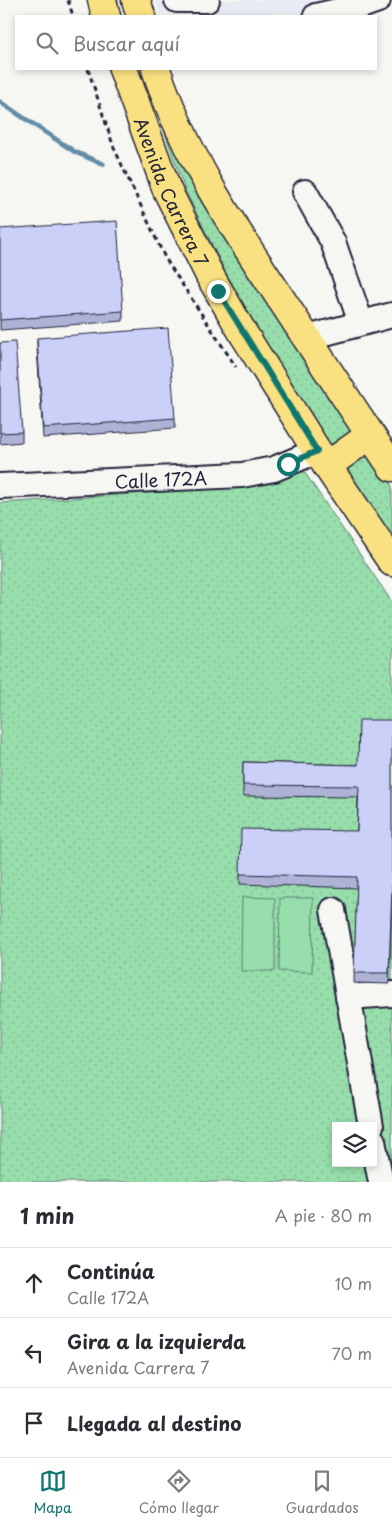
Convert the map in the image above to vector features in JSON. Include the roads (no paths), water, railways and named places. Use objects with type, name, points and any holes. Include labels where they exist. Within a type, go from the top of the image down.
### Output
[{"type":"main road","points":[[102,0],[106,15]]},
{"type":"main road","points":[[136,0],[141,15]]},
{"type":"main road","name":"Avenida Carrera 7","points":[[124,70],[157,165],[181,221],[210,276],[243,333],[322,459],[392,562]]},
{"type":"main road","name":"Avenida Carrera 7","points":[[156,70],[193,158],[216,198],[241,240],[307,338],[381,436],[392,467]]},
{"type":"main road","points":[[322,459],[381,436]]},
{"type":"street","points":[[177,0],[206,0],[211,15]]},
{"type":"street","points":[[320,15],[378,0]]},
{"type":"street","points":[[305,192],[334,242],[361,323]]},
{"type":"street","points":[[307,338],[392,315]]},
{"type":"street","name":"Calle 172A","points":[[0,486],[242,475],[322,459]]},
{"type":"street","points":[[332,910],[370,1122]]},
{"type":"street","points":[[348,997],[392,994]]},
{"type":"street","points":[[377,1162],[381,1182]]},
{"type":"waterway","points":[[0,102],[75,152],[103,164]]}]
